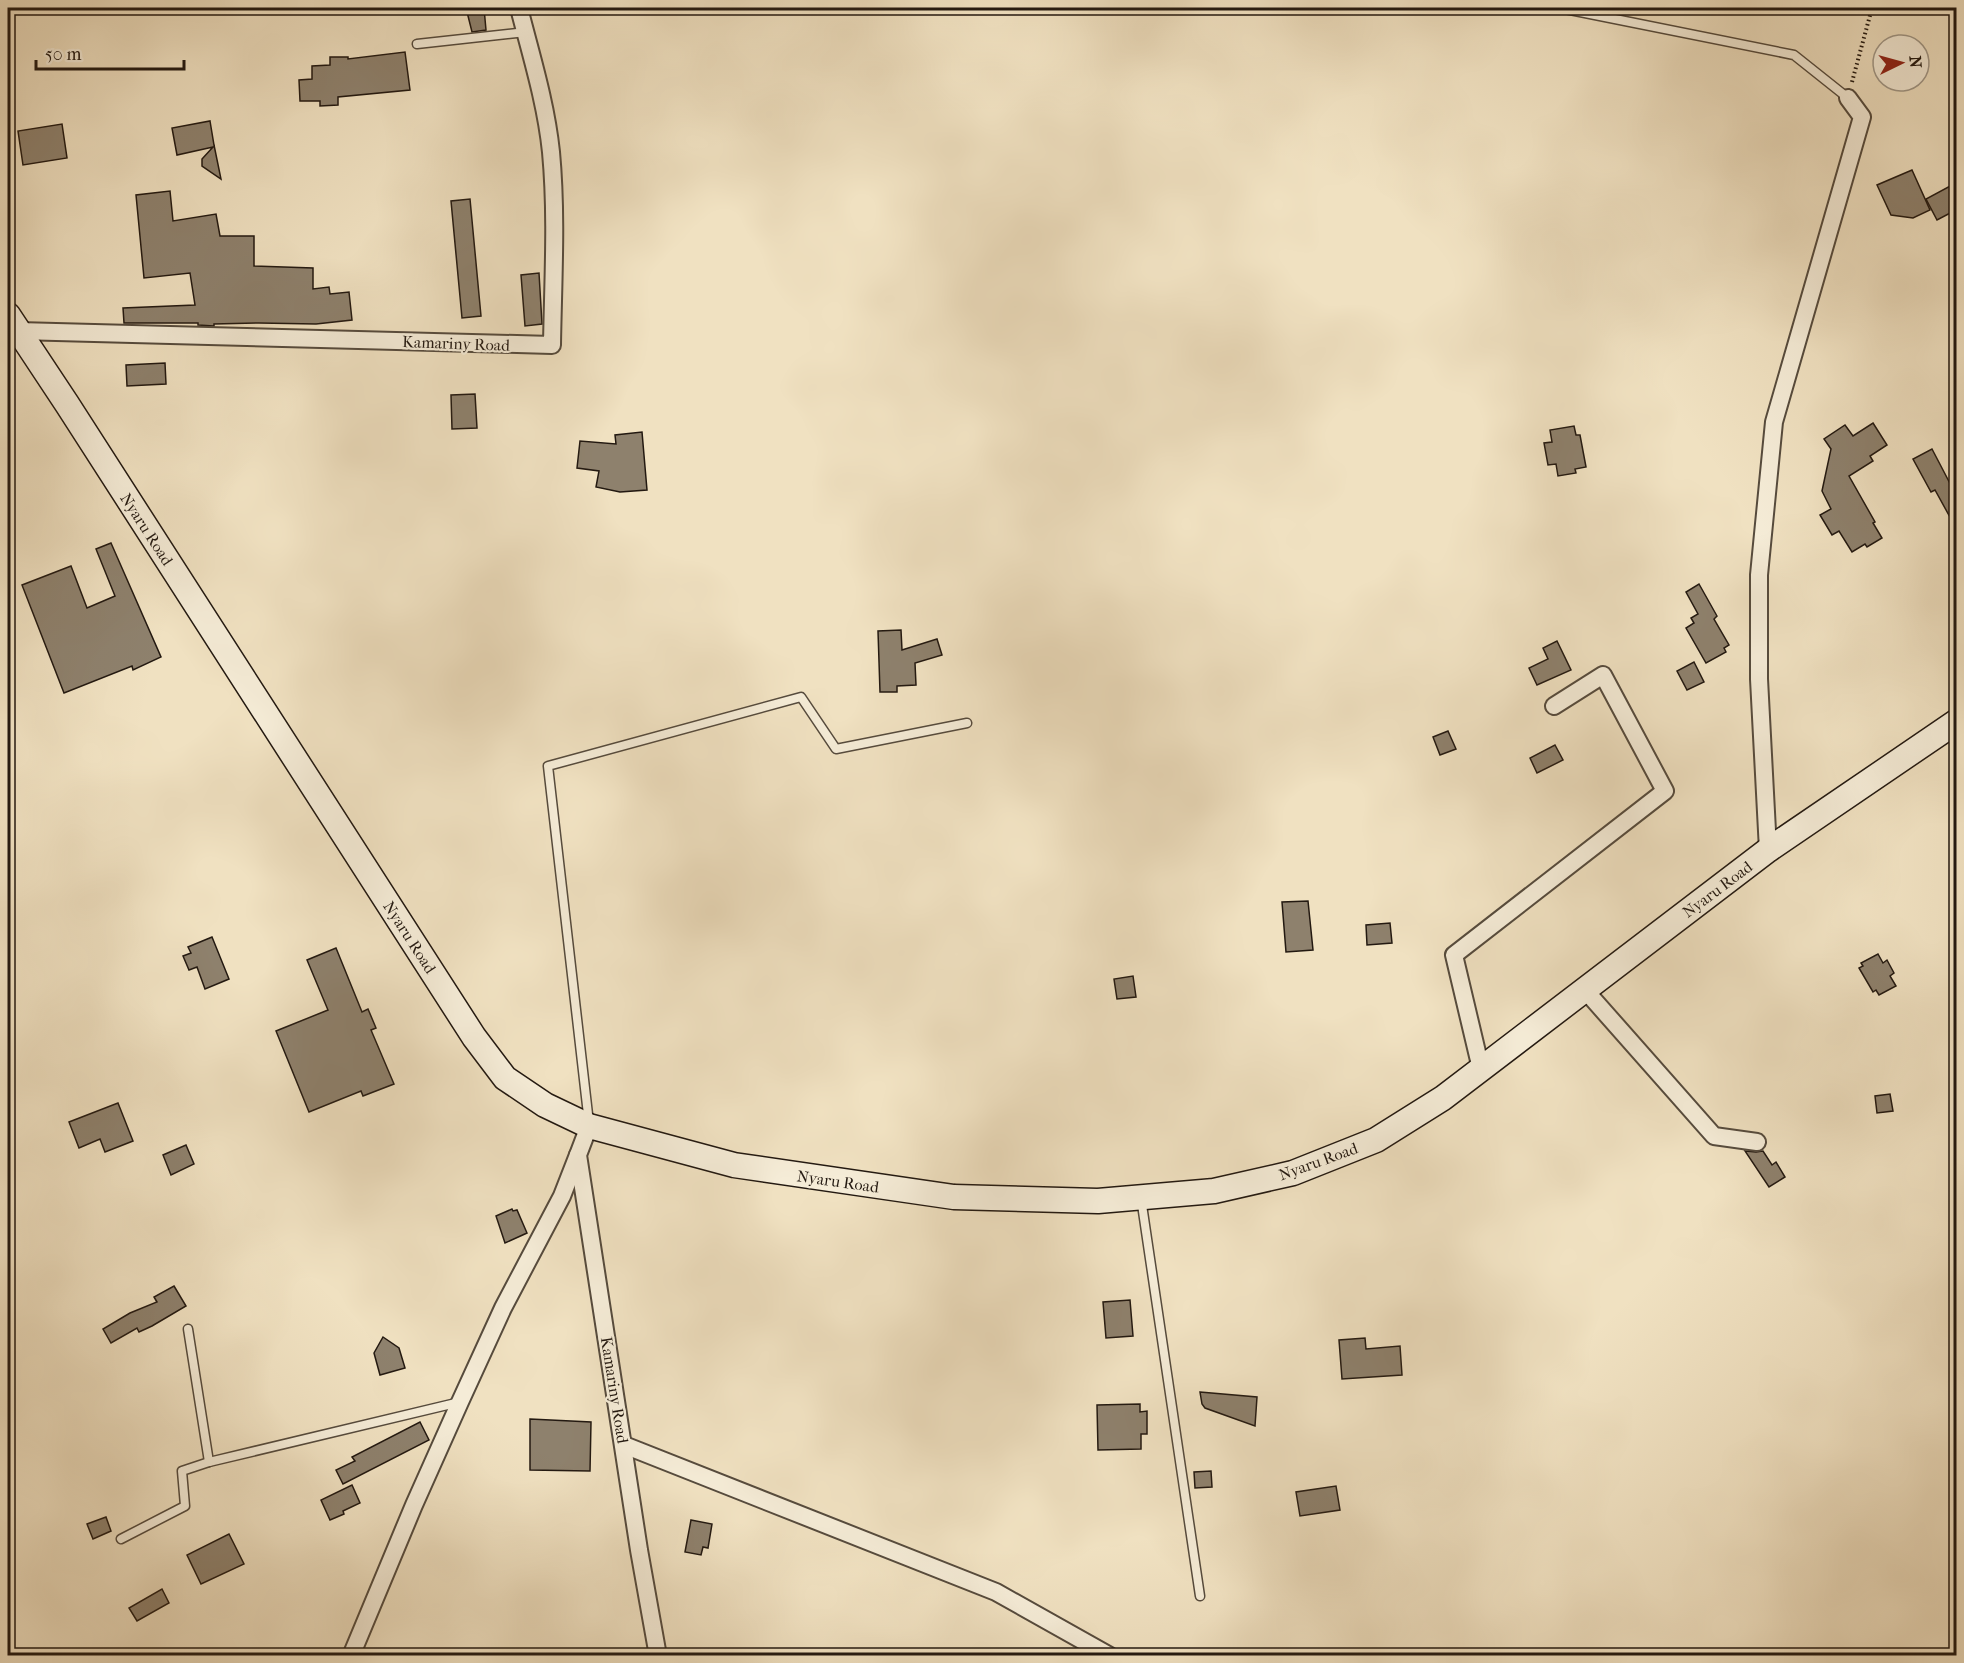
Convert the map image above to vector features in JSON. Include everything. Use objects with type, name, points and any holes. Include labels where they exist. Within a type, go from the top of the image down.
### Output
[{"type":"main road","name":"Nyaru Road","points":[[13,323],[474,1037],[506,1078],[545,1105],[590,1126],[734,1165],[954,1197],[1098,1201],[1214,1191],[1293,1173],[1376,1140],[1443,1098],[1768,850],[1956,722]]},
{"type":"street","name":"Kamariny Road","points":[[13,323],[552,345],[554,222],[551,151],[541,94],[519,8]]},
{"type":"street","points":[[1768,850],[1759,679],[1759,574],[1774,422],[1862,117],[1848,98]]},
{"type":"street","points":[[1480,1069],[1454,955],[1665,791],[1603,675],[1554,706]]},
{"type":"street","points":[[1585,990],[1714,1137],[1757,1142]]},
{"type":"street","points":[[351,1656],[460,1402],[503,1308],[562,1196],[590,1126]]},
{"type":"street","name":"Kamariny Road","points":[[578,1155],[639,1550],[658,1656]]},
{"type":"street","points":[[624,1444],[996,1592],[1110,1656]]},
{"type":"lane","points":[[1560,8],[1794,55],[1848,98]]},
{"type":"lane","points":[[417,44],[526,32]]},
{"type":"lane","points":[[590,1126],[548,766],[801,697],[836,749],[967,723]]},
{"type":"lane","points":[[1141,1198],[1200,1596]]},
{"type":"lane","points":[[188,1329],[209,1462]]},
{"type":"lane","points":[[121,1539],[185,1506],[182,1471],[209,1462],[460,1402]]},
{"type":"path","points":[[1848,98],[1872,8]]},
{"type":"path","points":[[1952,1656],[1956,1648]]},
{"type":"building","points":[[466,8],[484,8],[486,30],[472,32]]},
{"type":"building","points":[[405,52],[410,90],[338,97],[338,105],[320,106],[320,101],[300,101],[299,80],[312,79],[312,66],[330,65],[330,57],[348,57],[348,59]]},
{"type":"building","points":[[210,121],[221,179],[202,166],[202,159],[213,147],[177,155],[172,128]]},
{"type":"building","points":[[62,124],[67,158],[23,165],[18,131]]},
{"type":"building","points":[[1912,170],[1930,210],[1913,218],[1891,215],[1877,185]]},
{"type":"building","points":[[1952,185],[1956,194],[1956,210],[1937,220],[1926,199]]},
{"type":"building","points":[[170,191],[173,221],[216,214],[220,236],[254,236],[254,266],[313,268],[313,289],[329,287],[330,294],[349,292],[352,320],[316,324],[259,323],[214,324],[214,326],[198,325],[198,323],[124,323],[123,308],[195,305],[190,273],[144,278],[136,195]]},
{"type":"building","points":[[470,199],[481,316],[462,318],[451,201]]},
{"type":"building","points":[[539,273],[542,324],[525,326],[521,275]]},
{"type":"building","points":[[165,363],[166,384],[127,386],[126,365]]},
{"type":"building","points":[[475,394],[477,428],[452,429],[451,395]]},
{"type":"building","points":[[1873,423],[1887,445],[1870,456],[1873,461],[1849,476],[1882,538],[1867,547],[1865,544],[1852,552],[1839,531],[1832,535],[1820,515],[1831,509],[1822,491],[1831,449],[1824,439],[1845,425],[1853,436]]},
{"type":"building","points":[[1574,426],[1576,435],[1580,435],[1586,467],[1575,469],[1576,473],[1558,476],[1556,464],[1548,465],[1544,443],[1552,442],[1550,430]]},
{"type":"building","points":[[642,432],[647,490],[620,492],[596,487],[599,471],[577,468],[580,441],[616,444],[615,435]]},
{"type":"building","points":[[1932,449],[1956,495],[1956,528],[1935,490],[1931,492],[1913,459]]},
{"type":"building","points":[[111,543],[161,657],[133,670],[132,666],[64,693],[22,585],[71,566],[87,608],[115,596],[96,549]]},
{"type":"building","points":[[1699,584],[1717,616],[1714,619],[1729,645],[1724,648],[1726,652],[1706,663],[1686,628],[1694,623],[1691,618],[1698,614],[1686,592]]},
{"type":"building","points":[[901,630],[902,650],[937,639],[942,655],[915,663],[916,685],[897,686],[897,692],[880,692],[878,631]]},
{"type":"building","points":[[1557,641],[1571,670],[1537,685],[1529,668],[1548,659],[1543,648]]},
{"type":"building","points":[[1694,662],[1704,682],[1687,690],[1677,671]]},
{"type":"building","points":[[1448,731],[1456,749],[1440,755],[1433,737]]},
{"type":"building","points":[[1555,745],[1563,760],[1537,773],[1530,758]]},
{"type":"building","points":[[1308,901],[1313,950],[1286,952],[1282,902]]},
{"type":"building","points":[[1390,923],[1392,943],[1367,945],[1366,925]]},
{"type":"building","points":[[212,937],[229,979],[205,989],[197,967],[189,970],[183,956],[191,953],[188,947]]},
{"type":"building","points":[[336,948],[362,1012],[368,1009],[376,1028],[371,1030],[394,1084],[363,1096],[361,1091],[309,1112],[276,1031],[328,1010],[307,960]]},
{"type":"building","points":[[1878,954],[1883,963],[1887,960],[1894,973],[1890,976],[1896,986],[1879,995],[1876,990],[1873,992],[1859,968],[1863,966],[1861,963]]},
{"type":"building","points":[[1133,976],[1136,997],[1117,999],[1114,979]]},
{"type":"building","points":[[1890,1094],[1893,1111],[1877,1113],[1875,1096]]},
{"type":"building","points":[[118,1103],[133,1141],[105,1152],[100,1139],[79,1148],[69,1122]]},
{"type":"building","points":[[186,1145],[194,1164],[171,1175],[163,1155]]},
{"type":"building","points":[[1745,1151],[1763,1151],[1772,1165],[1776,1162],[1785,1177],[1769,1187]]},
{"type":"building","points":[[512,1209],[517,1210],[527,1233],[505,1243],[496,1216]]},
{"type":"building","points":[[174,1286],[186,1306],[152,1326],[139,1332],[137,1328],[111,1343],[103,1329],[130,1313],[157,1302],[154,1297]]},
{"type":"building","points":[[1130,1300],[1133,1336],[1106,1338],[1103,1302]]},
{"type":"building","points":[[383,1337],[399,1348],[405,1368],[380,1375],[374,1353]]},
{"type":"building","points":[[1365,1338],[1366,1349],[1400,1346],[1402,1375],[1342,1379],[1339,1340]]},
{"type":"building","points":[[1200,1392],[1257,1397],[1255,1426],[1205,1408]]},
{"type":"building","points":[[1140,1404],[1140,1412],[1147,1411],[1147,1434],[1141,1434],[1141,1449],[1098,1450],[1097,1405]]},
{"type":"building","points":[[530,1419],[591,1422],[590,1471],[530,1470]]},
{"type":"building","points":[[420,1422],[429,1440],[343,1484],[336,1470],[355,1461],[352,1457]]},
{"type":"building","points":[[1211,1471],[1212,1487],[1195,1488],[1194,1472]]},
{"type":"building","points":[[352,1485],[360,1503],[330,1520],[321,1500]]},
{"type":"building","points":[[1336,1486],[1340,1510],[1300,1516],[1296,1492]]},
{"type":"building","points":[[106,1517],[111,1531],[93,1539],[87,1524]]},
{"type":"building","points":[[691,1520],[712,1524],[708,1548],[703,1547],[701,1555],[685,1552]]},
{"type":"building","points":[[229,1534],[244,1564],[201,1584],[187,1555]]},
{"type":"building","points":[[162,1589],[169,1603],[137,1621],[129,1608]]}]
